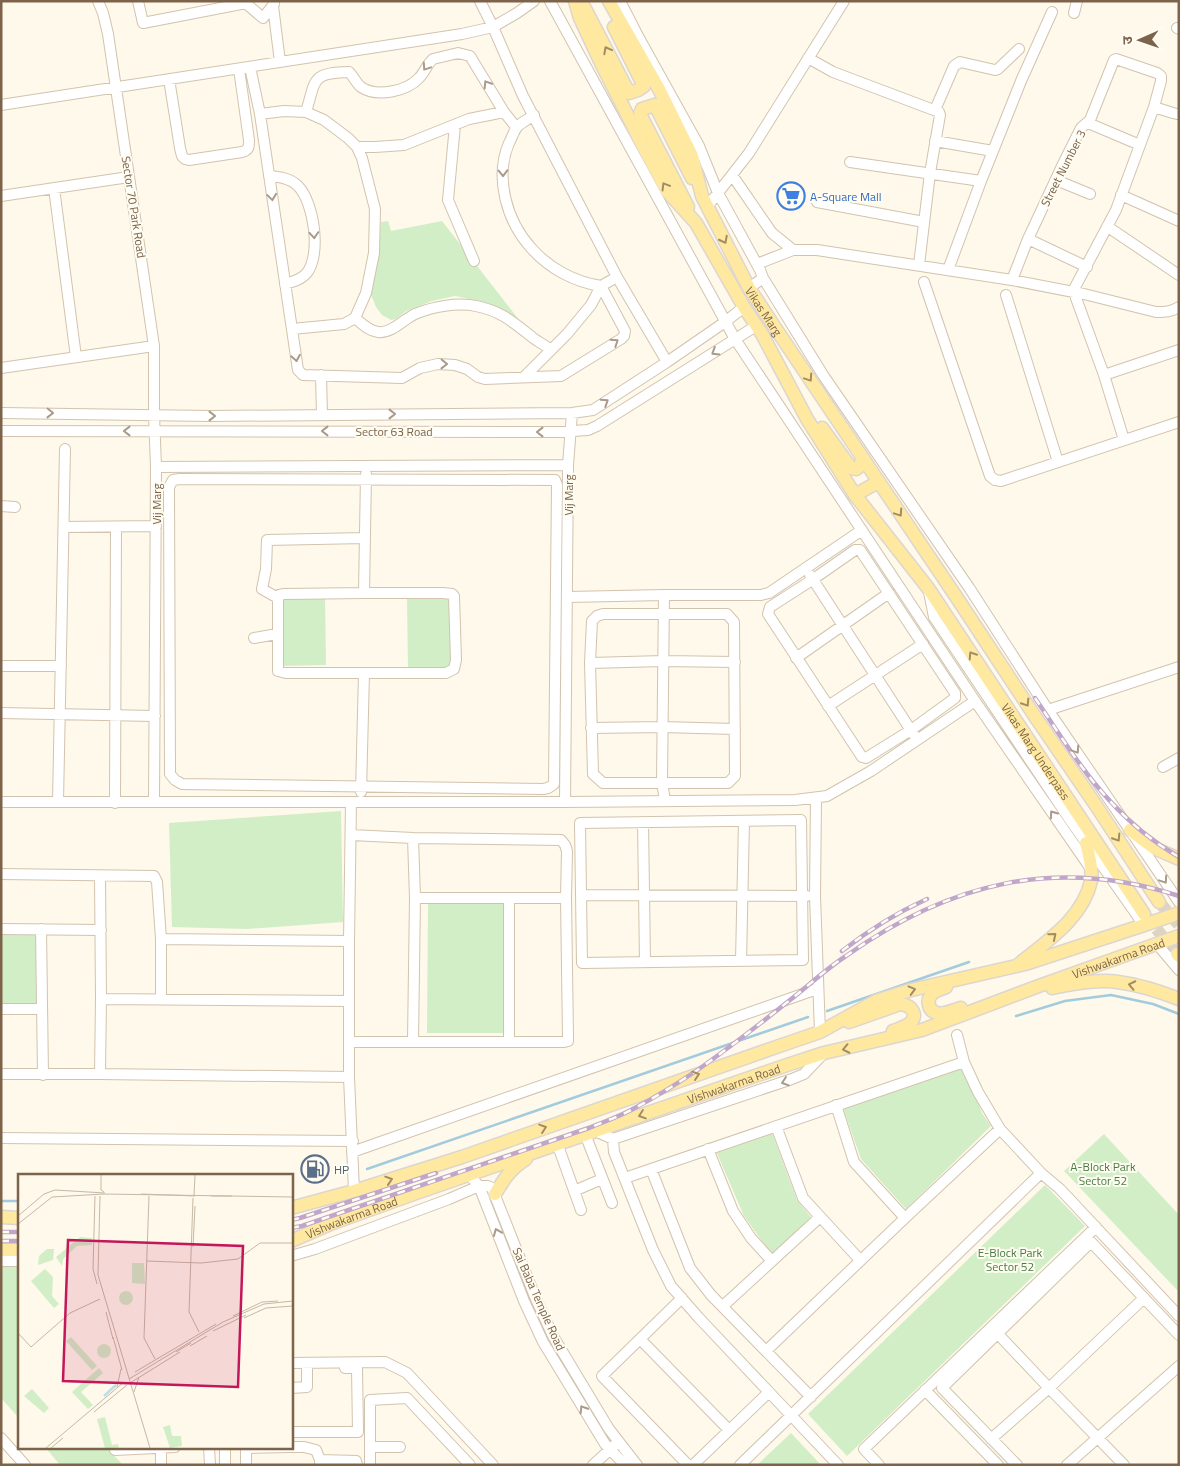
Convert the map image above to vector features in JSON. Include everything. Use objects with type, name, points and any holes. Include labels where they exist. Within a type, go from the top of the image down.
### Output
[{"type":"main road","name":"Vikas Marg","points":[[575,1],[580,18],[601,63],[667,191],[696,223],[744,307],[762,334],[807,419],[855,496],[928,588]]},
{"type":"main road","points":[[581,1],[630,93],[644,86],[601,1]]},
{"type":"main road","name":"Vikas Marg","points":[[609,1],[659,89],[692,156],[705,202],[749,288],[957,598]]},
{"type":"main road","points":[[696,223],[640,114],[642,109],[655,105],[705,202]]},
{"type":"main road","points":[[807,419],[816,421],[852,468],[856,469],[860,466],[862,458]]},
{"type":"main road","points":[[855,496],[878,482]]},
{"type":"main road","name":"Vikas Marg Underpass","points":[[928,588],[1144,920]]},
{"type":"main road","name":"Vikas Marg Underpass","points":[[957,598],[1160,902]]},
{"type":"main road","points":[[1130,830],[1154,848],[1179,859]]},
{"type":"main road","points":[[1015,967],[1068,923],[1085,897],[1091,879],[1086,843]]},
{"type":"main road","name":"Vishwakarma Road","points":[[296,1207],[354,1191],[470,1154],[824,1030],[876,1001],[911,990],[1015,967],[1144,920],[1179,913]]},
{"type":"main road","name":"Vishwakarma Road","points":[[292,1240],[330,1224],[590,1132],[824,1053],[922,1030],[1179,936]]},
{"type":"main road","points":[[958,980],[932,994],[928,999],[930,1010],[936,1013],[944,1013],[975,1004],[997,1002]]},
{"type":"main road","points":[[1033,988],[1043,989],[1075,983],[1116,981],[1154,989],[1179,999]]},
{"type":"main road","points":[[824,1030],[867,1017],[892,1006],[900,1004],[912,1008],[913,1020],[908,1025],[865,1044]]},
{"type":"main road","points":[[495,1194],[516,1166],[551,1146]]},
{"type":"main road","points":[[1,1217],[18,1218]]},
{"type":"main road","points":[[1,1250],[18,1250]]},
{"type":"street","name":"Sector 70 Park Road","points":[[98,1],[108,34],[154,346],[156,466]]},
{"type":"street","points":[[138,1],[143,24],[244,2],[263,18],[275,4]]},
{"type":"street","points":[[480,1],[493,26],[523,96],[617,277],[667,362]]},
{"type":"street","points":[[1,105],[462,34],[493,26],[517,14],[534,1]]},
{"type":"street","points":[[550,1],[735,339],[975,701],[1091,869]]},
{"type":"street","points":[[620,1],[698,146],[718,193],[763,278],[823,375],[970,589],[1048,710],[1179,902]]},
{"type":"street","points":[[705,202],[718,193],[748,153],[844,1]]},
{"type":"street","points":[[1074,13],[1077,1]]},
{"type":"street","points":[[275,4],[280,62]]},
{"type":"street","points":[[948,270],[1021,81],[1052,12]]},
{"type":"street","points":[[934,110],[957,63],[998,69],[1019,49]]},
{"type":"street","points":[[306,112],[319,76],[349,72],[361,87],[368,90],[385,92],[409,86],[419,78],[433,59],[458,54],[470,56],[504,112],[516,127]]},
{"type":"street","points":[[808,58],[833,72],[939,112],[919,265]]},
{"type":"street","name":"Street Number 3","points":[[1012,280],[1028,239],[1062,166],[1081,128],[1088,123],[1114,60],[1116,59],[1161,76],[1154,107]]},
{"type":"street","points":[[250,67],[260,114],[298,370],[303,374],[402,378],[420,368],[438,364],[455,365],[467,369],[485,380],[561,376],[624,336],[626,330],[601,286]]},
{"type":"street","points":[[170,79],[180,148],[182,156],[189,160],[242,152],[249,147],[239,69]]},
{"type":"street","points":[[1124,440],[1104,375],[1074,294],[1116,210],[1154,107],[1178,114]]},
{"type":"street","points":[[260,114],[284,111],[306,112],[324,120],[348,138],[362,158],[376,209],[374,254],[366,293],[355,318],[344,324],[292,329]]},
{"type":"street","points":[[356,147],[404,145],[469,119],[504,112]]},
{"type":"street","points":[[534,115],[516,127],[502,166],[504,191],[510,215],[519,233],[532,250],[566,276],[586,284],[601,286]]},
{"type":"street","points":[[1088,123],[1140,145]]},
{"type":"street","points":[[455,125],[448,200],[474,262]]},
{"type":"street","points":[[935,141],[993,151]]},
{"type":"street","points":[[850,162],[981,181]]},
{"type":"street","points":[[732,175],[772,234],[793,250]]},
{"type":"street","points":[[269,176],[289,180],[297,185],[303,193],[312,216],[315,248],[310,268],[304,276],[296,281],[285,284]]},
{"type":"street","points":[[1,196],[129,177]]},
{"type":"street","points":[[1056,180],[1090,194]]},
{"type":"street","points":[[54,188],[76,357]]},
{"type":"street","points":[[1122,195],[1179,221]]},
{"type":"street","points":[[817,202],[924,222]]},
{"type":"street","points":[[1108,227],[1179,275]]},
{"type":"street","points":[[1028,239],[1087,267]]},
{"type":"street","points":[[757,264],[793,250],[817,250],[1012,280],[1156,312],[1166,312],[1179,306]]},
{"type":"street","points":[[524,377],[567,334],[591,305],[601,286],[617,277]]},
{"type":"street","points":[[749,288],[763,278]]},
{"type":"street","points":[[924,282],[990,476],[995,480],[1001,481],[1179,422]]},
{"type":"street","points":[[1006,294],[1058,462]]},
{"type":"street","points":[[355,318],[371,330],[383,332],[414,314],[432,309],[474,305],[501,314],[513,321],[531,337],[551,350]]},
{"type":"street","name":"Sector 63 Road","points":[[1,413],[322,415],[572,413],[592,410],[667,362],[744,307]]},
{"type":"street","name":"Sector 63 Road","points":[[1,431],[588,430],[756,326]]},
{"type":"street","points":[[1,368],[154,346]]},
{"type":"street","points":[[1104,375],[1179,350]]},
{"type":"street","points":[[321,375],[322,415]]},
{"type":"street","points":[[568,466],[572,413]]},
{"type":"street","points":[[58,802],[64,449]]},
{"type":"street","name":"Vij Marg","points":[[154,802],[156,466],[568,466],[565,802]]},
{"type":"street","points":[[364,593],[366,466]]},
{"type":"street","points":[[173,480],[366,480],[555,480],[557,485],[554,784],[548,788],[182,784],[170,774],[169,488],[173,480]]},
{"type":"street","points":[[1,506],[15,507]]},
{"type":"street","points":[[64,527],[156,526]]},
{"type":"street","points":[[115,802],[116,527]]},
{"type":"street","points":[[568,597],[761,595],[769,593],[862,530]]},
{"type":"street","points":[[278,598],[262,589],[266,569],[267,540],[365,538]]},
{"type":"street","points":[[855,550],[860,550],[955,693],[955,698],[911,730],[866,758],[862,757],[768,614],[770,607],[812,580],[855,550]]},
{"type":"street","points":[[805,568],[917,740]]},
{"type":"street","points":[[928,588],[934,617],[1086,843],[1144,920]]},
{"type":"street","points":[[957,598],[970,589]]},
{"type":"street","points":[[796,658],[889,593]]},
{"type":"street","points":[[284,594],[452,594],[455,600],[456,660],[454,669],[446,674],[280,673],[277,665],[278,598],[284,594]]},
{"type":"street","points":[[664,595],[662,782],[665,802]]},
{"type":"street","points":[[603,614],[727,614],[734,622],[735,662],[735,776],[728,783],[603,783],[592,774],[590,663],[592,621],[597,616],[603,614]]},
{"type":"street","points":[[254,638],[277,634]]},
{"type":"street","points":[[828,706],[923,644]]},
{"type":"street","points":[[590,663],[735,662]]},
{"type":"street","points":[[1,666],[61,666]]},
{"type":"street","points":[[1048,710],[1179,667]]},
{"type":"street","points":[[354,1191],[349,1077],[351,835],[356,802],[361,786],[364,673]]},
{"type":"street","points":[[1,802],[665,802],[816,798],[827,796],[871,771],[975,701]]},
{"type":"street","points":[[1,713],[155,716]]},
{"type":"street","points":[[591,728],[735,729]]},
{"type":"street","points":[[1163,767],[1179,758]]},
{"type":"street","points":[[816,798],[814,896],[817,988],[824,1030]]},
{"type":"street","points":[[801,820],[803,960],[582,963],[580,823],[744,821],[801,820]]},
{"type":"street","points":[[741,961],[744,821]]},
{"type":"street","points":[[643,822],[645,962]]},
{"type":"street","points":[[350,1042],[568,1041],[567,851],[566,845],[561,840],[413,838],[351,835]]},
{"type":"street","points":[[413,838],[415,898],[413,1041]]},
{"type":"street","points":[[1,874],[154,876],[157,882],[161,939],[161,999]]},
{"type":"street","points":[[100,876],[100,1074]]},
{"type":"street","points":[[581,895],[814,896]]},
{"type":"street","points":[[415,898],[566,898]]},
{"type":"street","points":[[509,899],[509,1042]]},
{"type":"street","points":[[1,929],[101,930]]},
{"type":"street","points":[[41,930],[44,1075]]},
{"type":"street","points":[[161,939],[349,941]]},
{"type":"street","points":[[1157,944],[1179,970]]},
{"type":"street","points":[[1,1138],[352,1147],[817,988]]},
{"type":"street","points":[[101,999],[349,1001]]},
{"type":"street","points":[[1,1009],[42,1009]]},
{"type":"street","points":[[957,1035],[964,1062],[978,1092],[1000,1130],[1041,1173],[1060,1189],[1179,1316]]},
{"type":"street","points":[[590,1132],[613,1139],[792,1079],[804,1074],[824,1053]]},
{"type":"street","points":[[625,1178],[964,1062]]},
{"type":"street","points":[[1,1074],[349,1077]]},
{"type":"street","points":[[836,1105],[854,1162],[905,1218]]},
{"type":"street","points":[[776,1126],[804,1198],[860,1260]]},
{"type":"street","points":[[766,1351],[860,1260],[1000,1130]]},
{"type":"street","points":[[590,1132],[602,1179],[612,1203]]},
{"type":"street","points":[[613,1139],[614,1152],[653,1250],[671,1286],[838,1465]]},
{"type":"street","points":[[551,1146],[574,1191],[581,1210]]},
{"type":"street","points":[[708,1149],[733,1211],[751,1238],[772,1261]]},
{"type":"street","points":[[651,1169],[690,1268],[723,1306],[810,1397]]},
{"type":"street","points":[[740,1465],[1041,1173]]},
{"type":"street","name":"Sai Baba Temple Road","points":[[470,1175],[479,1186],[524,1301],[543,1342],[605,1444],[625,1465]]},
{"type":"street","points":[[574,1191],[602,1179]]},
{"type":"street","points":[[292,1256],[431,1206],[479,1186]]},
{"type":"street","name":"Sai Baba Temple Road","points":[[479,1186],[492,1188],[553,1336],[608,1428],[637,1465]]},
{"type":"street","points":[[723,1306],[820,1217]]},
{"type":"street","points":[[879,1465],[864,1449],[1096,1227]]},
{"type":"street","points":[[1017,1465],[942,1388],[1092,1242],[1179,1334]]},
{"type":"street","points":[[1,1261],[18,1261]]},
{"type":"street","points":[[682,1298],[602,1376],[688,1465]]},
{"type":"street","points":[[991,1439],[1049,1388],[1144,1298]]},
{"type":"street","points":[[997,1333],[1124,1465]]},
{"type":"street","points":[[640,1339],[729,1430]]},
{"type":"street","points":[[292,1363],[385,1362],[407,1373],[493,1465]]},
{"type":"street","points":[[1067,1465],[1179,1366]]},
{"type":"street","points":[[292,1368],[357,1368],[358,1432],[292,1432]]},
{"type":"street","points":[[292,1388],[307,1387],[307,1368]]},
{"type":"street","points":[[925,1390],[998,1465]]},
{"type":"street","points":[[693,1465],[769,1392]]},
{"type":"street","points":[[370,1465],[370,1400],[407,1398],[470,1465]]},
{"type":"street","points":[[1,1438],[25,1465]]},
{"type":"street","points":[[593,1465],[618,1441]]},
{"type":"street","points":[[292,1447],[316,1450],[320,1462],[356,1461],[357,1465]]},
{"type":"street","points":[[370,1447],[400,1447]]},
{"type":"street","points":[[115,1448],[116,1450],[161,1448],[161,1465]]},
{"type":"street","points":[[209,1448],[210,1465]]},
{"type":"street","points":[[224,1448],[225,1465]]},
{"type":"street","points":[[246,1448],[246,1465]]},
{"type":"green space","points":[[388,221],[391,231],[442,221],[523,325],[497,308],[455,296],[432,301],[406,311],[396,319],[391,320],[382,315],[371,295],[379,250],[381,222]]},
{"type":"green space","points":[[280,596],[325,596],[326,665],[281,666]]},
{"type":"green space","points":[[407,598],[452,598],[453,667],[408,668]]},
{"type":"green space","points":[[341,811],[343,922],[247,929],[172,927],[169,823]]},
{"type":"green space","points":[[428,902],[504,903],[503,1033],[427,1033]]},
{"type":"green space","points":[[1,935],[36,935],[36,1005],[1,1004]]},
{"type":"green space","points":[[965,1067],[982,1113],[991,1126],[906,1209],[861,1159],[843,1108]]},
{"type":"green space","points":[[772,1133],[797,1200],[811,1217],[772,1255],[744,1216],[716,1151]]},
{"type":"green space","name":"A-Block Park Sector 52","points":[[1104,1134],[1179,1215],[1179,1292],[1064,1171]]},
{"type":"green space","name":"E-Block Park Sector 52","points":[[1045,1185],[1085,1226],[847,1456],[808,1414]]},
{"type":"green space","points":[[1,1264],[18,1264],[18,1417],[1,1398]]},
{"type":"green space","points":[[791,1433],[821,1465],[757,1465]]},
{"type":"green space","points":[[46,1448],[107,1448],[123,1465],[60,1465]]},
{"type":"waterway","points":[[827,1011],[969,962]]},
{"type":"waterway","points":[[1016,1016],[1065,1001],[1111,995],[1153,1004],[1179,1014]]},
{"type":"waterway","points":[[367,1169],[808,1017]]},
{"type":"waterway","points":[[1,1201],[18,1201]]},
{"type":"tunnel","points":[[1159,902],[1179,925]]},
{"type":"tunnel","points":[[1145,915],[1177,954]]},
{"type":"railway","points":[[1035,698],[1099,789],[1142,832],[1179,857]]},
{"type":"railway","points":[[292,1228],[589,1128],[626,1113],[699,1069],[846,956],[885,931],[924,910],[964,894],[1005,884],[1047,878],[1090,878],[1134,884],[1179,896]]},
{"type":"railway","points":[[842,951],[883,922],[927,899]]},
{"type":"railway","points":[[292,1220],[436,1173]]},
{"type":"railway","points":[[1,1232],[18,1232]]},
{"type":"railway","points":[[1,1241],[18,1241]]},
{"type":"place","name":"A-Square Mall","points":[[791,196]]},
{"type":"place","name":"HP","points":[[315,1169]]}]
